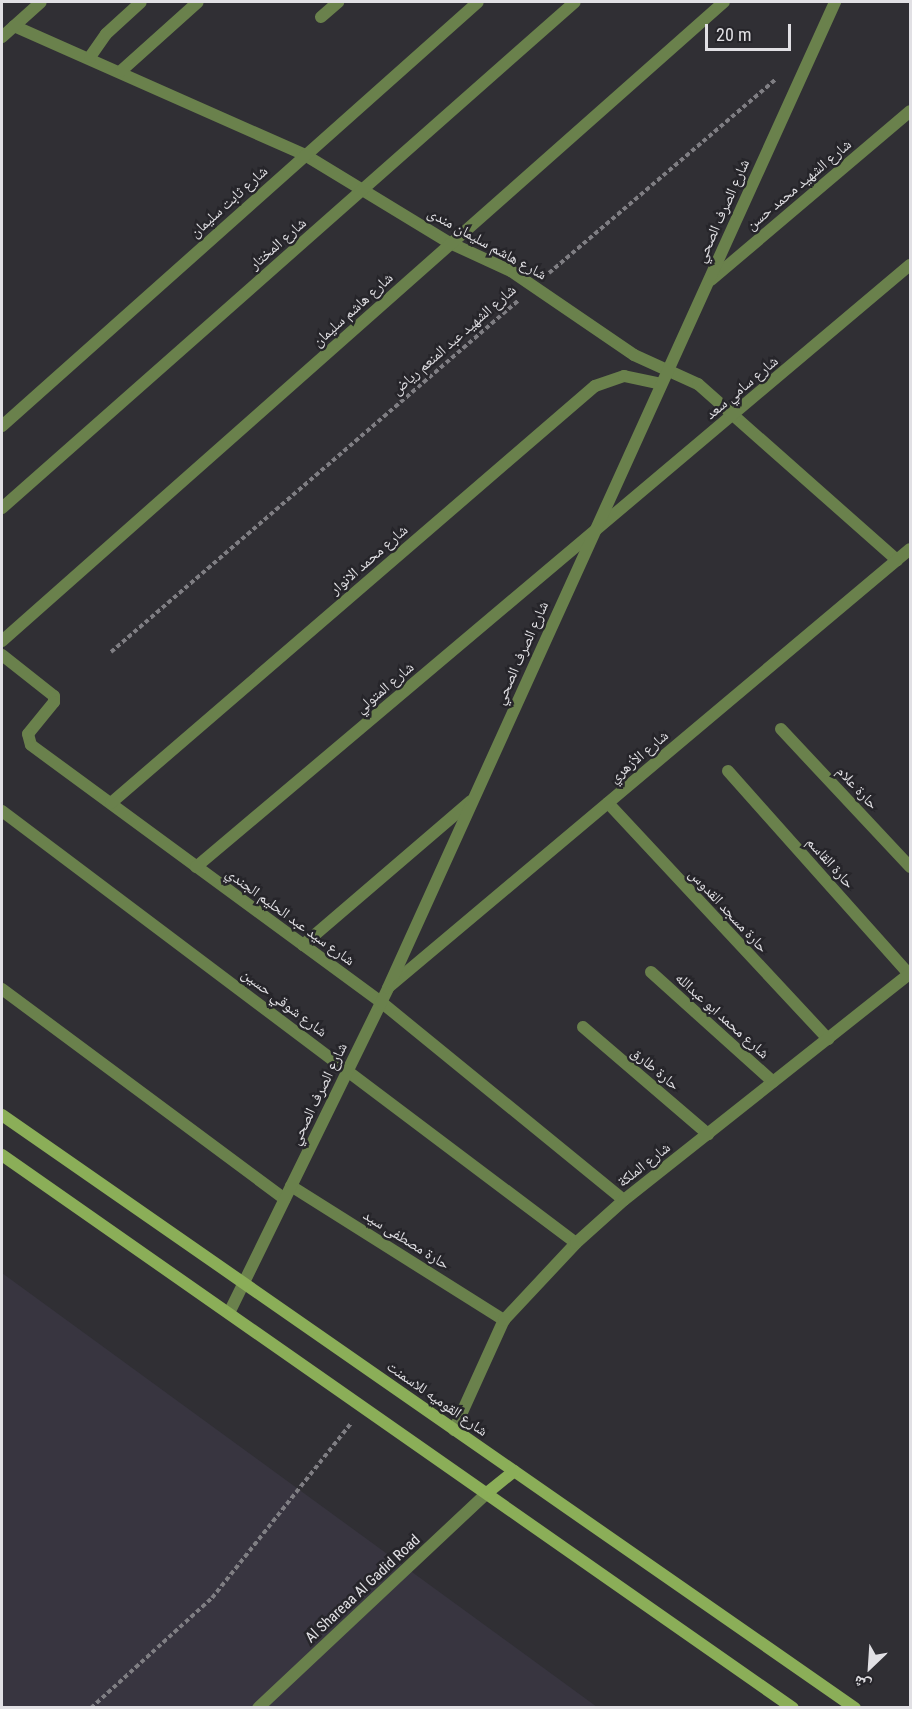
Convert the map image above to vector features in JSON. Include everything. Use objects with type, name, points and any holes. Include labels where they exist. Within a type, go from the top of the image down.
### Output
[{"type":"main road","name":"شارع القوميه للاسمنت","points":[[2,1114],[855,1707]]},
{"type":"main road","points":[[2,1155],[793,1707]]},
{"type":"main road","points":[[487,1493],[514,1471]]},
{"type":"street","points":[[2,37],[41,2]]},
{"type":"street","points":[[90,57],[106,34],[141,2]]},
{"type":"street","points":[[121,71],[198,2]]},
{"type":"street","points":[[321,17],[338,2]]},
{"type":"street","name":"شارع ثابت سليمان","points":[[2,426],[478,2]]},
{"type":"street","name":"شارع المختار","points":[[2,508],[574,2]]},
{"type":"street","name":"شارع هاشم سليمان","points":[[2,641],[724,2]]},
{"type":"street","name":"شارع الصرف الصحي","points":[[229,1313],[388,988],[592,533],[835,2]]},
{"type":"street","name":"شارع هاشم سليمان مندى","points":[[14,26],[90,57],[305,155],[450,243],[535,286],[603,336],[698,384],[735,413],[897,560]]},
{"type":"street","name":"شارع الشهيد محمد حسن","points":[[707,282],[910,111]]},
{"type":"street","name":"شارع سامي سعد","points":[[592,533],[910,265]]},
{"type":"street","name":"شارع محمد الانوار","points":[[111,804],[595,386],[624,376],[661,384]]},
{"type":"street","name":"شارع المتولي","points":[[196,867],[592,533]]},
{"type":"street","name":"شارع الأزهري","points":[[388,988],[910,549]]},
{"type":"street","name":"شارع سيد عبد الحليم الجندي","points":[[2,655],[54,697],[28,734],[29,743],[381,1002],[624,1200]]},
{"type":"street","name":"حارة علام","points":[[781,729],[910,867]]},
{"type":"street","name":"حارة القاسم","points":[[728,771],[910,974]]},
{"type":"street","points":[[303,945],[474,799]]},
{"type":"street","name":"حارة مسجد القدوس","points":[[608,803],[828,1039]]},
{"type":"street","name":"شارع شوقي حسين","points":[[2,812],[576,1243]]},
{"type":"street","name":"شارع محمد ابو عبدالله","points":[[651,972],[773,1082]]},
{"type":"street","name":"شارع الملكة","points":[[454,1430],[504,1320],[576,1243],[624,1200],[910,974]]},
{"type":"street","points":[[2,989],[285,1199]]},
{"type":"street","name":"حارة طارق","points":[[583,1027],[708,1134]]},
{"type":"street","name":"حارة مصطفى سيد","points":[[291,1186],[504,1320]]},
{"type":"street","name":"Al Shareaa Al Gadid Road","points":[[258,1707],[487,1493]]},
{"type":"path","name":"شارع الشهيد عبد المنعم رياض","points":[[111,652],[778,77]]},
{"type":"path","points":[[92,1707],[212,1598],[364,1407]]},
{"type":"shaded area","points":[[2,1273],[597,1707],[2,1707]]}]
